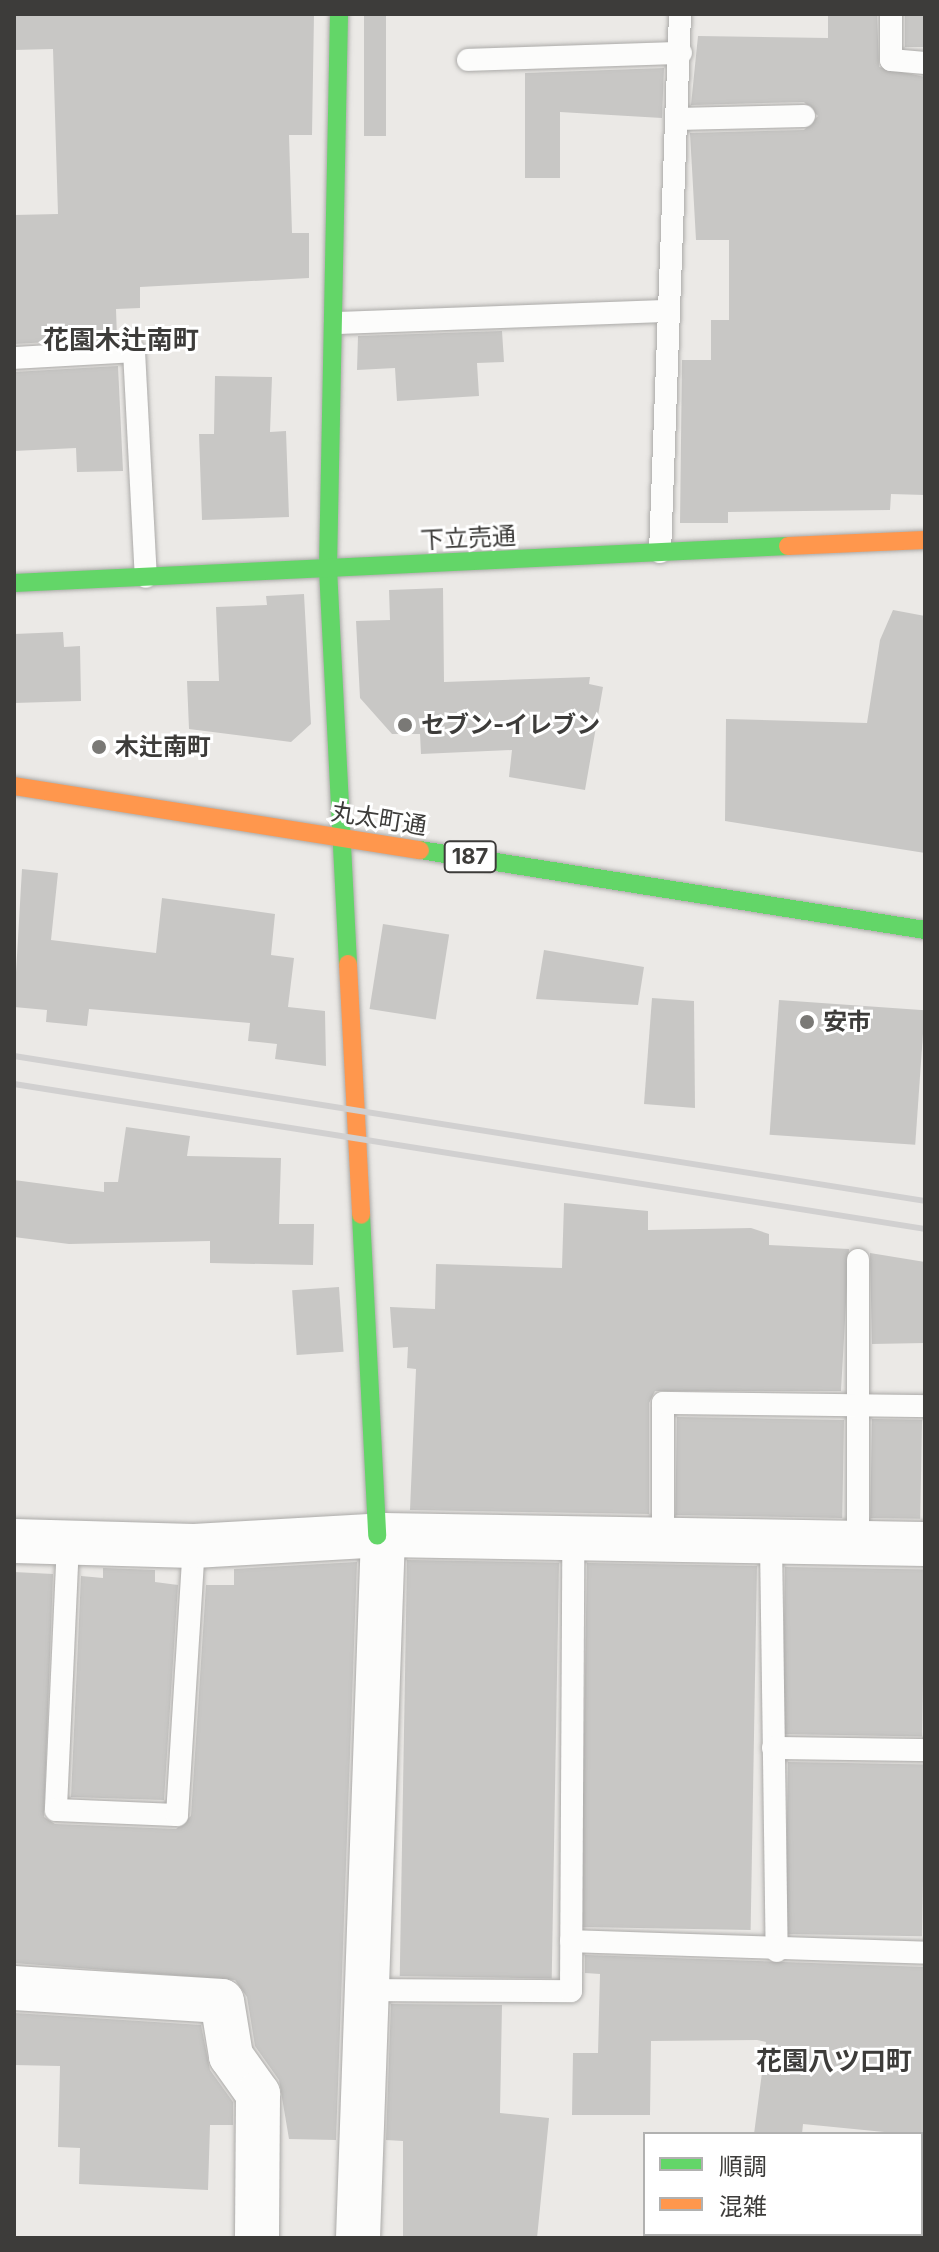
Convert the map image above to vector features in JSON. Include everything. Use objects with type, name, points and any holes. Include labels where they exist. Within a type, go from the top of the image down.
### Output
[{"type":"street","points":[[339,14],[328,569],[380,1535],[358,2238]]},
{"type":"street","name":"下立売通","points":[[14,583],[925,540]]},
{"type":"street","name":"丸太町通","points":[[14,786],[925,930]]},
{"type":"street","points":[[14,1541],[194,1546],[380,1535],[663,1543],[925,1544]]},
{"type":"street","points":[[14,1988],[222,2001],[231,2056],[258,2094],[257,2238]]},
{"type":"lane","points":[[660,552],[667,311],[681,53],[680,14]]},
{"type":"lane","points":[[891,14],[891,60],[925,63]]},
{"type":"lane","points":[[468,60],[681,53]]},
{"type":"lane","points":[[677,119],[804,116]]},
{"type":"lane","points":[[335,323],[667,311]]},
{"type":"lane","points":[[14,358],[134,351],[146,577]]},
{"type":"lane","points":[[858,1260],[858,1543]]},
{"type":"lane","points":[[663,1543],[663,1403],[859,1401],[925,1406]]},
{"type":"lane","points":[[367,1990],[571,1991],[573,1540]]},
{"type":"lane","points":[[68,1543],[56,1810],[177,1815],[194,1546]]},
{"type":"lane","points":[[771,1543],[777,1951]]},
{"type":"lane","points":[[773,1748],[925,1750]]},
{"type":"lane","points":[[571,1941],[777,1951],[925,1953]]},
{"type":"building","points":[[14,14],[314,14],[312,135],[289,135],[292,233],[309,233],[309,278],[140,287],[140,308],[116,309],[117,338],[14,344],[14,215],[58,214],[53,49],[14,50]]},
{"type":"building","points":[[364,14],[386,14],[386,136],[364,136]]},
{"type":"building","points":[[828,14],[877,14],[879,67],[925,77],[925,495],[891,494],[890,510],[728,512],[728,523],[680,523],[682,360],[711,360],[711,320],[729,320],[729,240],[696,240],[690,133],[804,130],[818,116],[804,102],[691,105],[698,36],[828,38]]},
{"type":"building","points":[[905,14],[925,14],[925,47],[905,47]]},
{"type":"building","points":[[664,68],[662,118],[560,112],[560,178],[525,178],[525,73]]},
{"type":"building","points":[[502,331],[504,362],[477,363],[479,396],[397,401],[395,368],[357,370],[358,336]]},
{"type":"building","points":[[118,366],[123,471],[77,472],[76,448],[14,451],[14,372]]},
{"type":"building","points":[[215,376],[272,377],[270,432],[286,431],[289,517],[202,520],[199,434],[214,434]]},
{"type":"building","points":[[443,588],[444,682],[590,677],[589,684],[603,687],[585,790],[509,777],[512,750],[421,754],[420,734],[392,734],[360,698],[356,621],[390,620],[389,590]]},
{"type":"building","points":[[304,594],[311,724],[291,742],[189,729],[187,681],[219,681],[216,607],[267,605],[266,596]]},
{"type":"building","points":[[893,610],[925,616],[925,853],[725,821],[726,719],[867,723],[880,640]]},
{"type":"building","points":[[63,632],[64,647],[80,646],[81,701],[14,703],[14,634]]},
{"type":"building","points":[[22,869],[58,873],[51,940],[156,953],[162,898],[275,914],[271,955],[294,958],[288,1007],[325,1011],[326,1066],[275,1059],[277,1044],[248,1041],[250,1023],[89,1009],[87,1026],[46,1022],[47,1010],[14,1007]]},
{"type":"building","points":[[383,924],[449,934],[436,1019],[370,1009]]},
{"type":"building","points":[[544,950],[644,967],[638,1005],[536,999]]},
{"type":"building","points":[[652,998],[694,1001],[695,1108],[644,1104]]},
{"type":"building","points":[[779,1000],[925,1010],[915,1145],[770,1135]]},
{"type":"building","points":[[126,1127],[190,1136],[187,1156],[281,1158],[279,1224],[314,1224],[313,1265],[210,1263],[210,1241],[69,1244],[14,1237],[14,1180],[104,1192],[104,1182],[118,1182]]},
{"type":"building","points":[[564,1203],[648,1211],[648,1230],[751,1228],[769,1234],[769,1245],[849,1249],[841,1391],[655,1391],[649,1403],[649,1514],[410,1510],[416,1369],[407,1368],[408,1347],[393,1348],[390,1307],[435,1309],[436,1264],[562,1268]]},
{"type":"building","points":[[870,1253],[925,1262],[925,1343],[872,1344]]},
{"type":"building","points":[[339,1287],[344,1352],[297,1355],[292,1290]]},
{"type":"building","points":[[677,1417],[844,1420],[842,1518],[675,1515]]},
{"type":"building","points":[[872,1419],[922,1420],[920,1519],[870,1518]]},
{"type":"building","points":[[407,1560],[559,1563],[552,1979],[400,1976]]},
{"type":"building","points":[[357,1562],[336,2140],[289,2139],[279,2080],[255,2046],[247,1997],[235,1980],[14,1963],[14,1572],[53,1574],[44,1817],[55,1824],[176,1829],[191,1816],[206,1585],[234,1585],[234,1569]]},
{"type":"building","points":[[587,1563],[757,1566],[751,1930],[581,1927]]},
{"type":"building","points":[[785,1567],[925,1569],[922,1736],[782,1734]]},
{"type":"building","points":[[103,1568],[155,1570],[155,1582],[178,1585],[164,1800],[71,1797],[81,1576],[103,1578]]},
{"type":"building","points":[[788,1762],[925,1764],[922,1936],[785,1934]]},
{"type":"building","points":[[585,1955],[925,1967],[925,2136],[923,2132],[884,2132],[803,2124],[802,2132],[754,2132],[766,2042],[757,2040],[651,2041],[650,2115],[572,2115],[573,2053],[598,2053],[600,1974],[585,1973]]},
{"type":"building","points":[[391,2004],[502,2005],[500,2113],[549,2118],[537,2238],[403,2238],[403,2141],[386,2140]]},
{"type":"building","points":[[14,2013],[201,2025],[210,2070],[233,2102],[233,2125],[210,2125],[208,2190],[79,2184],[80,2148],[58,2147],[60,2066],[14,2065]]},
{"type":"railway","points":[[14,1056],[925,1201]]},
{"type":"railway","points":[[14,1084],[925,1229]]},
{"type":"traffic: fast","points":[[339,14],[328,569],[348,964]]},
{"type":"traffic: fast","points":[[14,583],[788,546]]},
{"type":"traffic: fast","points":[[420,850],[925,930]]},
{"type":"traffic: fast","points":[[361,1215],[377,1536]]},
{"type":"traffic: slow","points":[[788,546],[925,540]]},
{"type":"traffic: slow","points":[[14,786],[420,850]]},
{"type":"traffic: slow","points":[[348,964],[361,1215]]},
{"type":"place","name":"セブン-イレブン","points":[[405,725]]},
{"type":"place","name":"木辻南町","points":[[99,747]]},
{"type":"place","name":"安市","points":[[807,1022]]},
{"type":"district","name":"花園木辻南町","points":[[121,340]]},
{"type":"district","name":"花園八ツ口町","points":[[834,2061]]}]
